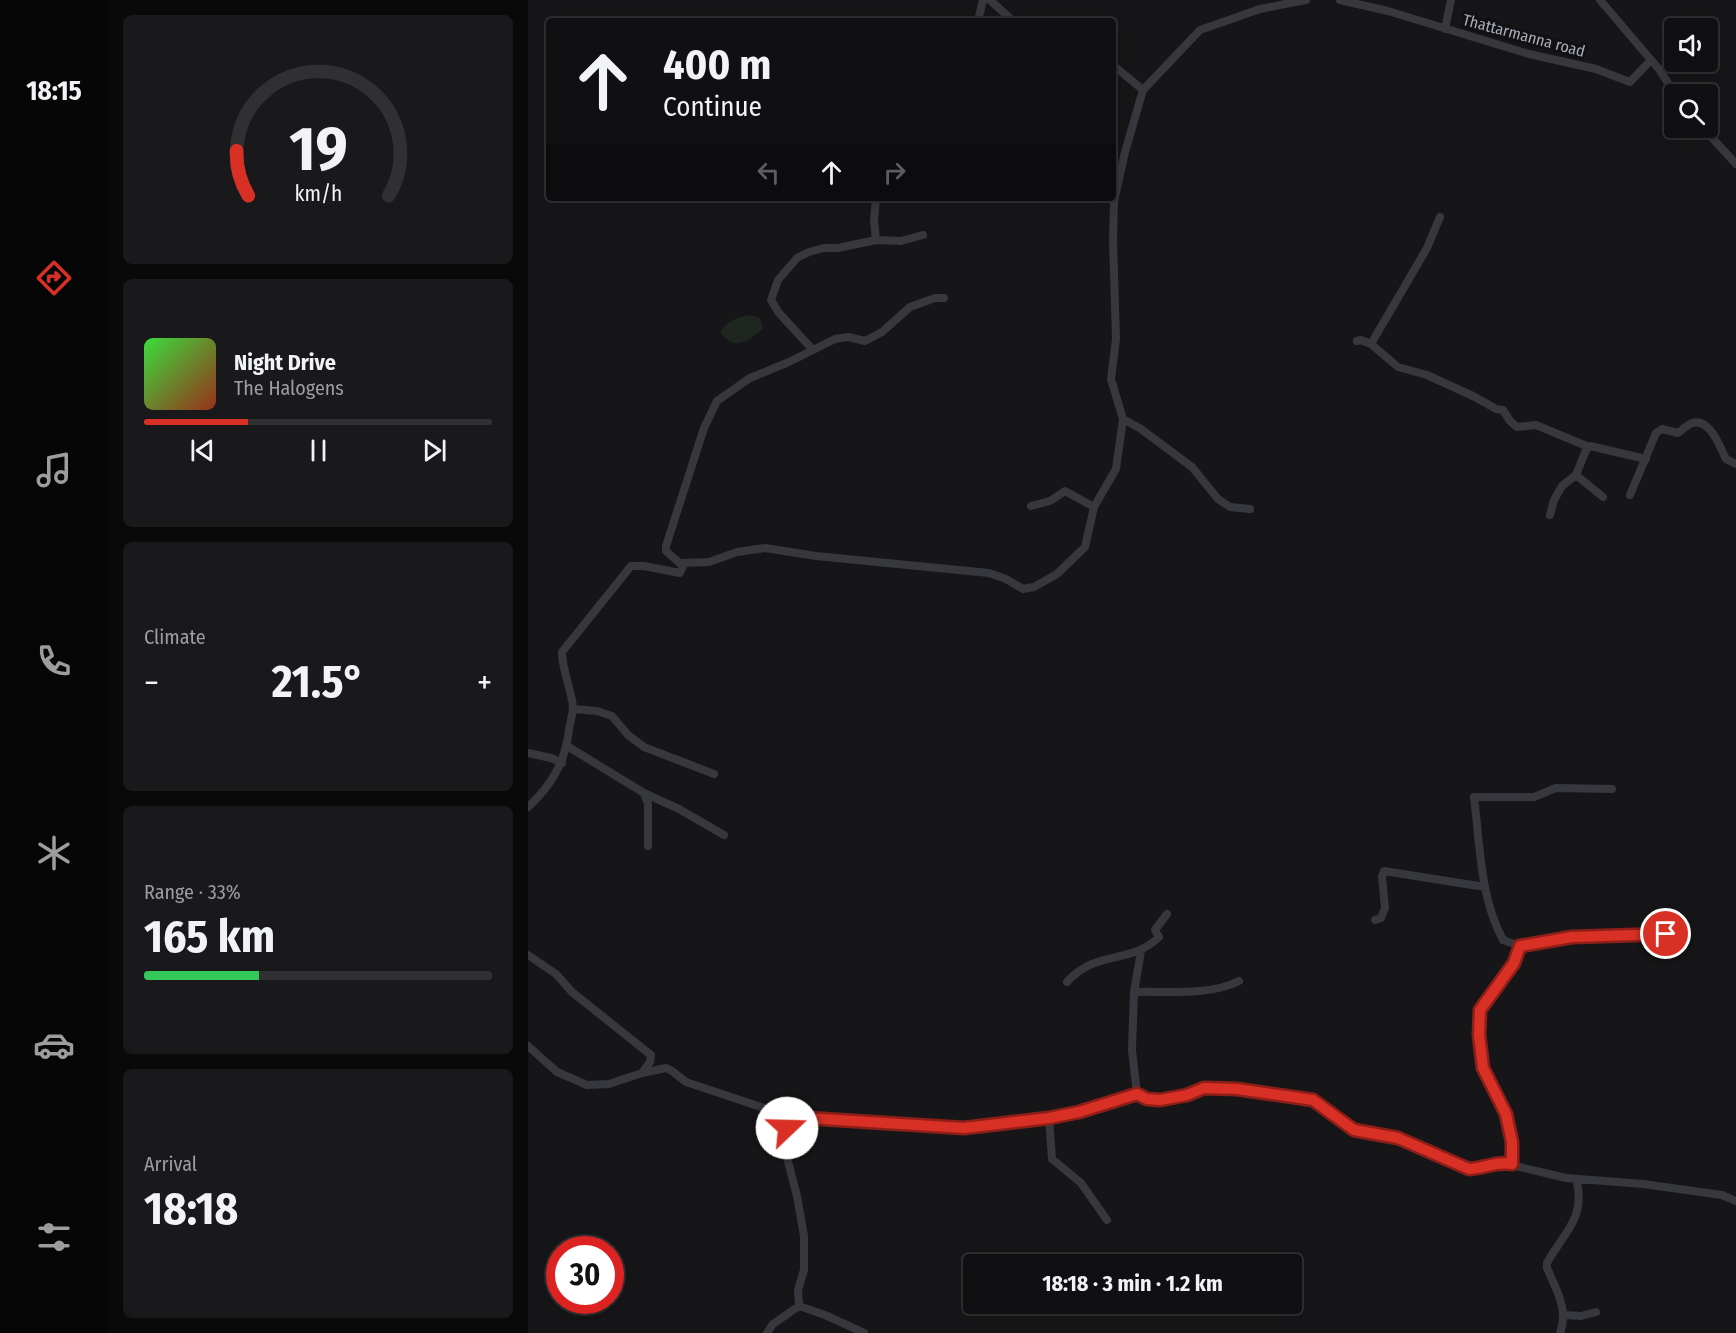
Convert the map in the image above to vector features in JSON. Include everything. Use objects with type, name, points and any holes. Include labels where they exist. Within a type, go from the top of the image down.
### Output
[{"type":"street","points":[[979,18],[983,0]]},
{"type":"street","points":[[990,0],[1010,18]]},
{"type":"street","points":[[1116,192],[1143,90],[1200,30],[1260,9],[1305,0]]},
{"type":"street","name":"Thattarmanna road","points":[[1340,0],[1363,4],[1529,54],[1596,69],[1630,82],[1651,60]]},
{"type":"street","points":[[1445,29],[1451,0]]},
{"type":"street","points":[[1600,0],[1659,69],[1669,84]]},
{"type":"street","points":[[1116,68],[1143,90]]},
{"type":"street","points":[[1712,138],[1736,164]]},
{"type":"street","points":[[876,201],[874,222],[876,240]]},
{"type":"street","points":[[680,563],[709,562],[737,552],[765,548],[816,556],[989,573],[1006,579],[1023,589],[1034,587],[1057,574],[1085,546],[1094,507],[1116,469],[1124,419],[1111,379],[1116,339],[1114,201]]},
{"type":"street","points":[[1371,344],[1427,248],[1440,217]]},
{"type":"street","points":[[813,350],[771,300],[778,280],[797,258],[824,248],[838,248],[876,240],[901,241],[923,235]]},
{"type":"street","points":[[528,807],[548,787],[562,763],[567,746],[573,709],[562,661],[562,651],[631,566],[644,566],[680,573],[683,566],[669,555],[666,546],[704,428],[717,402],[750,378],[835,339],[848,337],[865,341],[882,332],[910,307],[935,298],[944,298]]},
{"type":"street","points":[[1357,341],[1361,340],[1371,344],[1398,367],[1427,375],[1476,397],[1496,410],[1503,410],[1517,427],[1536,425],[1589,447],[1646,459]]},
{"type":"street","points":[[1124,419],[1192,467],[1218,500],[1230,507],[1250,509]]},
{"type":"street","points":[[1630,495],[1658,431],[1662,429],[1678,433],[1689,424],[1700,423],[1709,428],[1716,438],[1725,459],[1736,464]]},
{"type":"street","points":[[1550,515],[1554,500],[1562,486],[1576,475],[1589,447]]},
{"type":"street","points":[[1576,475],[1603,497]]},
{"type":"street","points":[[1030,506],[1050,501],[1065,491],[1094,507]]},
{"type":"street","points":[[573,709],[597,711],[612,716],[628,735],[644,747],[714,774]]},
{"type":"street","points":[[567,746],[644,793],[679,809],[724,835]]},
{"type":"street","points":[[528,753],[562,763]]},
{"type":"street","points":[[1612,789],[1556,788],[1534,797],[1474,797],[1485,886],[1496,928],[1503,940],[1520,946],[1572,937],[1685,934]]},
{"type":"street","points":[[644,793],[648,804],[648,846]]},
{"type":"street","points":[[1375,921],[1381,918],[1386,909],[1382,876],[1384,871],[1485,886]]},
{"type":"street","points":[[1067,982],[1077,970],[1099,960],[1141,951],[1160,937],[1155,930],[1167,914]]},
{"type":"street","points":[[1512,1164],[1512,1142],[1506,1114],[1483,1068],[1479,1035],[1480,1010],[1514,963],[1520,946]]},
{"type":"street","points":[[1137,1094],[1132,1050],[1134,992],[1141,951]]},
{"type":"street","points":[[528,955],[556,974],[572,992],[651,1054],[650,1062],[642,1073]]},
{"type":"street","points":[[1134,992],[1213,990],[1239,981]]},
{"type":"street","points":[[528,1046],[557,1072],[587,1085],[609,1084],[666,1068],[686,1082],[791,1117],[964,1128],[1049,1118],[1079,1112],[1137,1094],[1147,1099],[1160,1100],[1178,1097],[1204,1088],[1237,1089],[1313,1100],[1354,1130],[1398,1138],[1469,1169],[1498,1162],[1576,1179],[1643,1184],[1722,1195],[1736,1201]]},
{"type":"street","points":[[791,1117],[784,1146],[797,1196],[804,1236],[804,1270],[798,1290],[799,1306]]},
{"type":"street","points":[[1049,1118],[1052,1159],[1080,1183],[1107,1220]]},
{"type":"street","points":[[1560,1333],[1564,1316],[1562,1305],[1547,1263],[1572,1226],[1579,1209],[1580,1194],[1576,1179]]},
{"type":"street","points":[[767,1333],[773,1324],[799,1306]]},
{"type":"street","points":[[799,1306],[864,1333]]},
{"type":"street","points":[[1564,1316],[1581,1316],[1596,1312]]},
{"type":"shaded area","points":[[750,315],[760,318],[763,329],[747,340],[731,342],[720,332],[733,320]]},
{"type":"route","points":[[787,1128],[791,1117],[964,1128],[1049,1118],[1079,1112],[1137,1094],[1147,1099],[1160,1100],[1187,1095],[1204,1088],[1237,1089],[1313,1100],[1354,1130],[1398,1138],[1469,1169],[1498,1162],[1512,1164],[1512,1142],[1506,1114],[1483,1068],[1479,1035],[1480,1010],[1514,963],[1520,946],[1572,937],[1666,934]]}]
